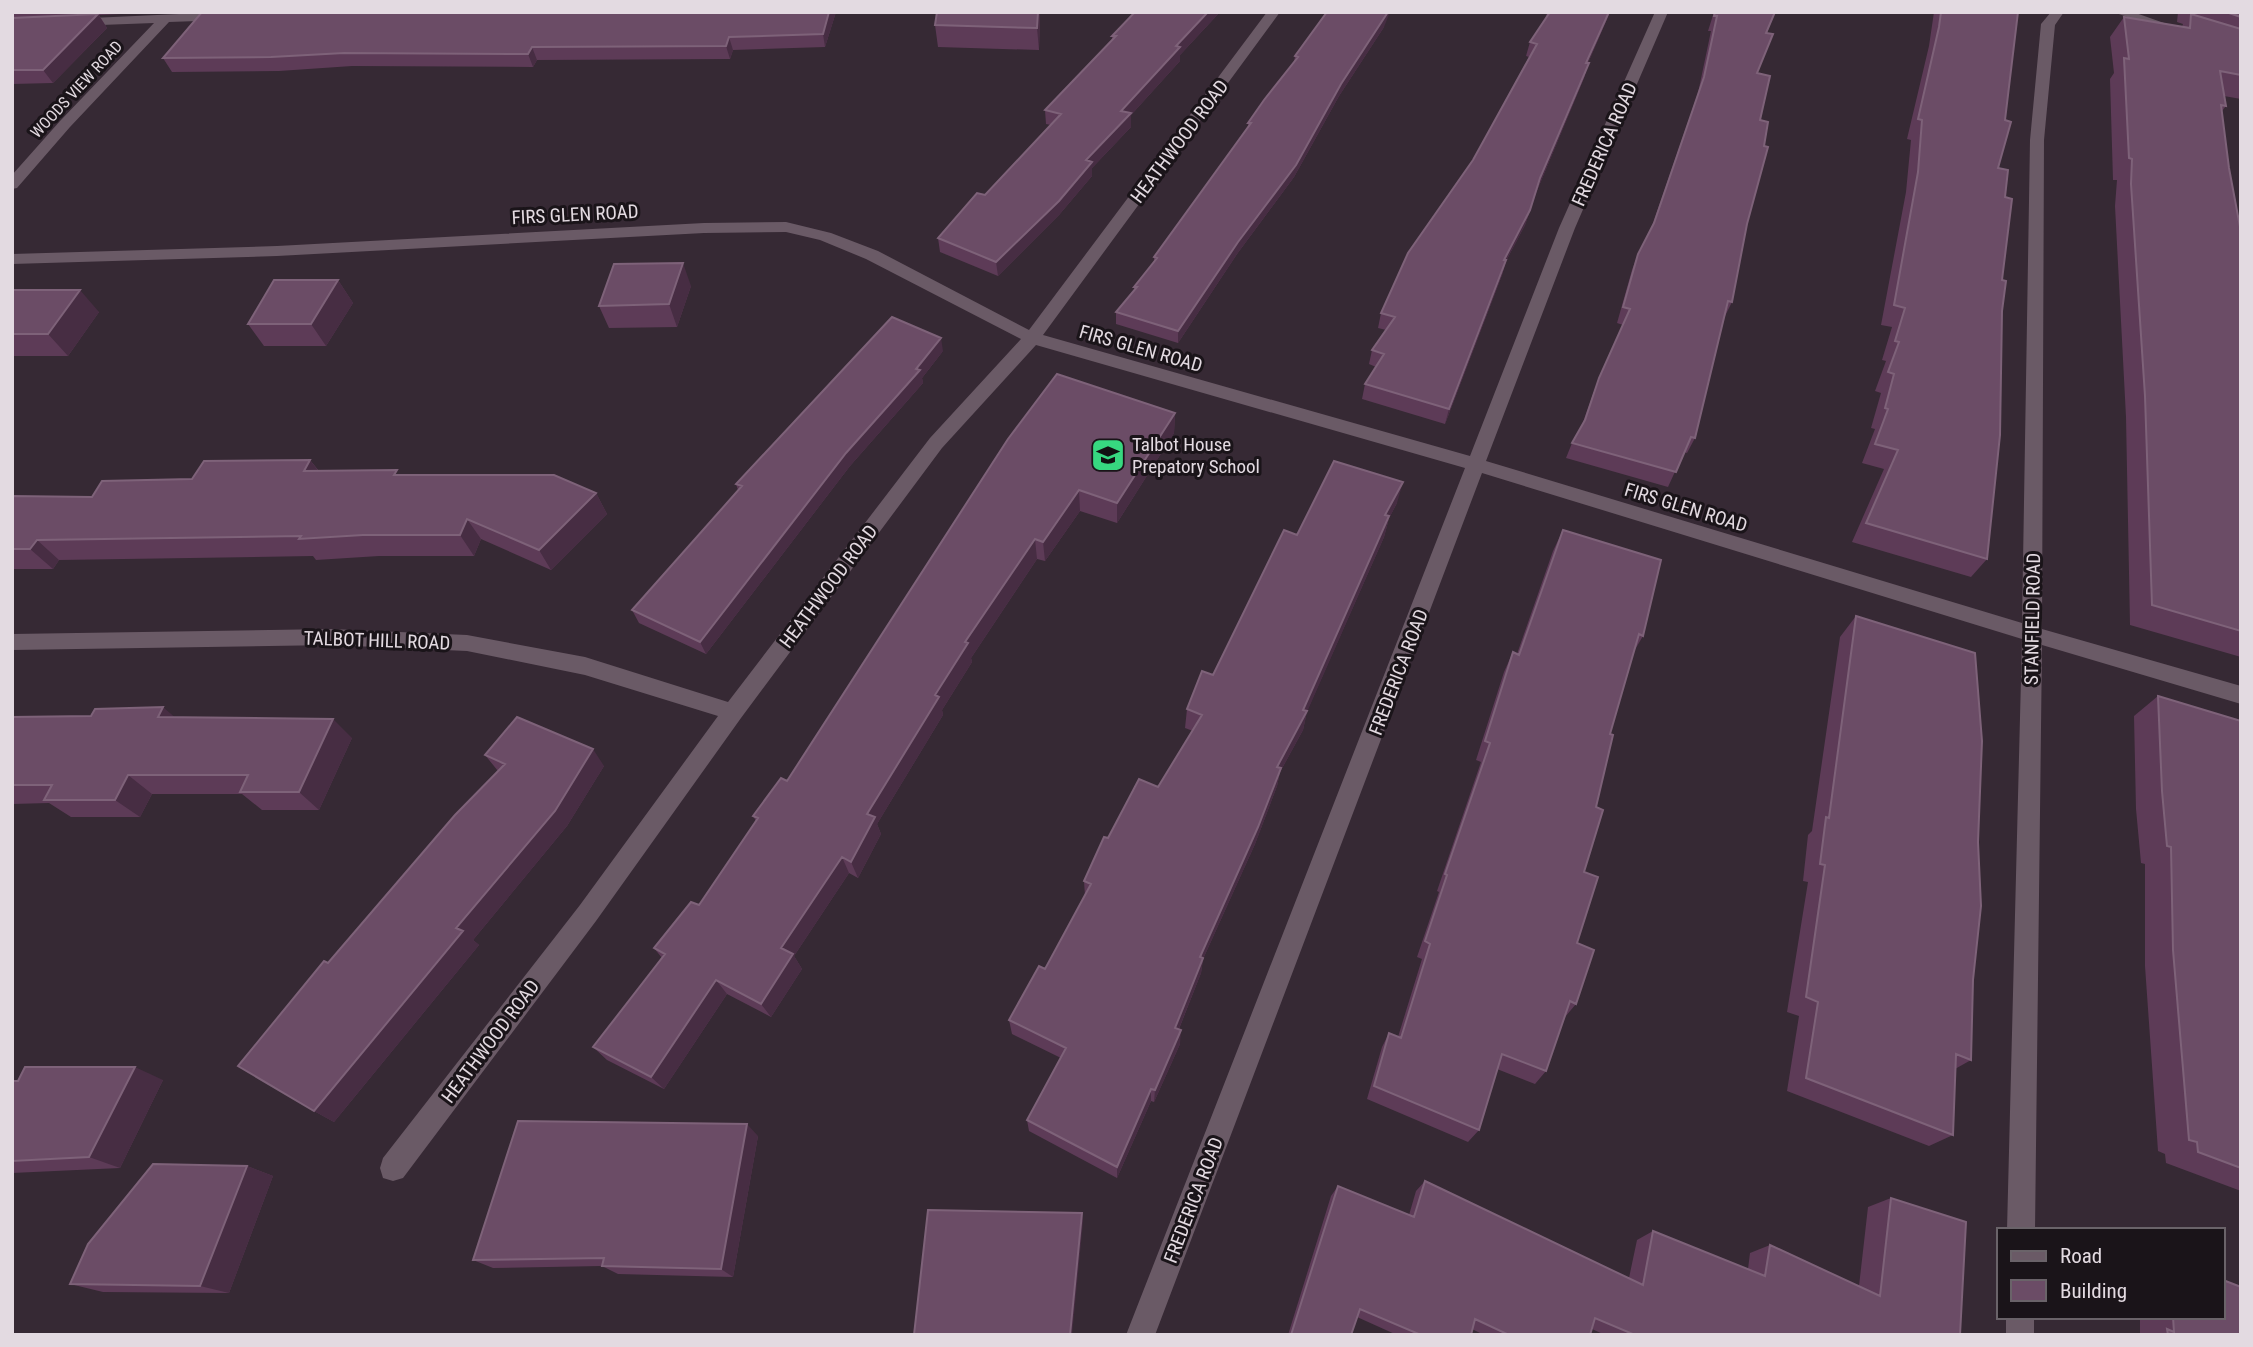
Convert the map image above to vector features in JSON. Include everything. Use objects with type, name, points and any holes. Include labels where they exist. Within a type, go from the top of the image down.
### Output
[{"type":"street","name":"HEATHWOOD ROAD","points":[[393,1168],[588,913],[733,712],[936,443],[1032,338],[1274,12]]},
{"type":"street","name":"FREDERICA ROAD","points":[[1140,1335],[1478,466],[1567,228],[1662,12]]},
{"type":"street","name":"STANFIELD ROAD","points":[[2021,1228],[2032,634],[2037,140],[2048,24],[2058,12]]},
{"type":"street","points":[[2119,12],[2192,35]]},
{"type":"street","points":[[64,23],[235,16]]},
{"type":"street","name":"WOODS VIEW ROAD","points":[[12,185],[65,124],[166,18]]},
{"type":"street","name":"FIRS GLEN ROAD","points":[[12,258],[277,251],[704,228],[786,227],[825,236],[872,255],[1032,338],[1478,466],[2241,695]]},
{"type":"street","name":"TALBOT HILL ROAD","points":[[12,642],[331,636],[467,643],[585,666],[733,712]]},
{"type":"building","points":[[202,12],[829,12],[823,34],[729,37],[726,46],[532,47],[528,54],[344,53],[163,58]]},
{"type":"building","points":[[937,12],[1038,12],[1037,28],[935,25]]},
{"type":"building","points":[[1135,12],[1208,12],[1121,111],[1131,113],[1086,160],[1092,162],[1059,201],[996,262],[938,238],[977,193],[985,195],[1061,114],[1045,110],[1116,36],[1112,36]]},
{"type":"building","points":[[1327,12],[1388,12],[1341,84],[1296,165],[1238,242],[1178,331],[1116,312],[1137,287],[1134,287],[1157,258],[1154,257],[1251,123],[1248,123],[1264,100],[1298,57],[1295,56]]},
{"type":"building","points":[[1550,12],[1609,12],[1540,178],[1530,210],[1504,260],[1449,409],[1365,384],[1384,354],[1372,350],[1395,317],[1381,313],[1408,253],[1473,160],[1537,44],[1530,42]]},
{"type":"building","points":[[1715,12],[1775,12],[1766,33],[1773,34],[1757,73],[1770,76],[1760,120],[1768,122],[1764,146],[1768,147],[1747,224],[1732,302],[1728,301],[1695,438],[1691,437],[1676,472],[1572,443],[1585,420],[1599,378],[1630,309],[1623,307],[1638,254],[1654,223],[1704,77],[1717,16],[1714,16]]},
{"type":"building","points":[[1941,12],[2018,12],[2005,120],[2011,122],[1998,168],[2008,170],[2005,197],[2012,199],[2002,280],[2006,281],[2002,311],[2000,435],[1987,559],[1866,523],[1898,450],[1875,444],[1888,409],[1885,408],[1894,374],[1888,372],[1899,342],[1895,341],[1905,308],[1894,305],[1918,172],[1922,120],[1918,119]]},
{"type":"building","points":[[2226,12],[2241,12],[2241,17]]},
{"type":"building","points":[[98,14],[43,70],[12,70],[12,18]]},
{"type":"building","points":[[2191,14],[2241,29],[2241,75],[2220,71],[2226,106],[2221,105],[2229,168],[2241,232],[2241,631],[2152,605],[2145,396],[2124,58],[2129,59],[2124,17],[2190,28]]},
{"type":"building","points":[[683,263],[669,304],[599,306],[614,264]]},
{"type":"building","points":[[274,280],[338,280],[311,324],[248,324]]},
{"type":"building","points":[[12,290],[80,290],[48,334],[12,334]]},
{"type":"building","points":[[892,317],[941,338],[916,369],[920,370],[846,453],[700,642],[632,610],[742,486],[736,484]]},
{"type":"building","points":[[1057,374],[1175,413],[1117,503],[1079,490],[1043,542],[1035,539],[965,642],[968,643],[935,695],[939,697],[867,814],[875,817],[851,862],[842,857],[781,948],[793,954],[761,1004],[716,980],[651,1077],[593,1047],[665,954],[654,948],[691,902],[699,905],[758,818],[753,816],[781,778],[787,781],[1008,439]]},
{"type":"building","points":[[310,460],[304,471],[397,470],[394,475],[554,475],[596,493],[539,550],[467,519],[460,535],[37,540],[30,549],[12,549],[12,496],[92,497],[102,481],[192,479],[204,461]]},
{"type":"building","points":[[1334,461],[1403,482],[1385,515],[1389,516],[1303,710],[1307,711],[1277,767],[1281,768],[1258,827],[1200,957],[1203,958],[1175,1028],[1181,1030],[1155,1090],[1151,1089],[1117,1167],[1027,1120],[1066,1048],[1009,1020],[1039,966],[1045,969],[1091,884],[1084,881],[1104,837],[1108,838],[1139,779],[1158,787],[1202,715],[1187,709],[1202,671],[1213,675],[1284,530],[1297,535]]},
{"type":"building","points":[[1563,530],[1661,560],[1643,636],[1639,634],[1610,734],[1613,735],[1596,807],[1603,810],[1584,872],[1598,877],[1577,943],[1594,950],[1576,1004],[1570,1001],[1546,1071],[1502,1054],[1479,1130],[1374,1086],[1389,1033],[1401,1038],[1430,944],[1425,941],[1490,743],[1485,741],[1513,652],[1519,655]]},
{"type":"building","points":[[1856,616],[1975,653],[1982,741],[1978,842],[1981,906],[1973,980],[1971,1060],[1956,1054],[1953,1135],[1806,1078],[1818,1002],[1806,997],[1825,865],[1820,864],[1826,817],[1829,818]]},
{"type":"building","points":[[2158,696],[2241,721],[2241,1168],[2198,1152],[2197,1142],[2189,1140],[2173,950],[2171,847],[2167,846],[2162,791]]},
{"type":"building","points":[[163,707],[158,717],[333,719],[299,792],[240,792],[248,775],[128,775],[115,800],[44,800],[52,785],[12,785],[12,717],[91,716],[95,709]]},
{"type":"building","points":[[517,717],[593,749],[555,811],[456,928],[463,931],[314,1111],[238,1066],[324,961],[328,963],[455,815],[505,764],[485,755]]},
{"type":"building","points":[[25,1067],[135,1067],[89,1157],[12,1161],[12,1081],[18,1081]]},
{"type":"building","points":[[518,1121],[747,1124],[721,1269],[602,1266],[604,1258],[473,1260]]},
{"type":"building","points":[[153,1164],[247,1166],[200,1286],[70,1284],[88,1244]]},
{"type":"building","points":[[1425,1181],[1643,1285],[1653,1231],[1765,1276],[1770,1245],[1880,1296],[1891,1198],[1966,1222],[1960,1335],[1635,1335],[1595,1318],[1590,1335],[1509,1335],[1475,1319],[1471,1335],[1421,1335],[1360,1309],[1351,1335],[1291,1335],[1338,1186],[1414,1217]]},
{"type":"building","points":[[928,1210],[1082,1213],[1070,1335],[914,1335]]},
{"type":"building","points":[[2225,1281],[2241,1287],[2241,1335],[2168,1335],[2167,1329],[2174,1332],[2173,1319],[2225,1319]]},
{"type":"place","name":"Talbot House Prepatory School","points":[[1108,455]]}]
